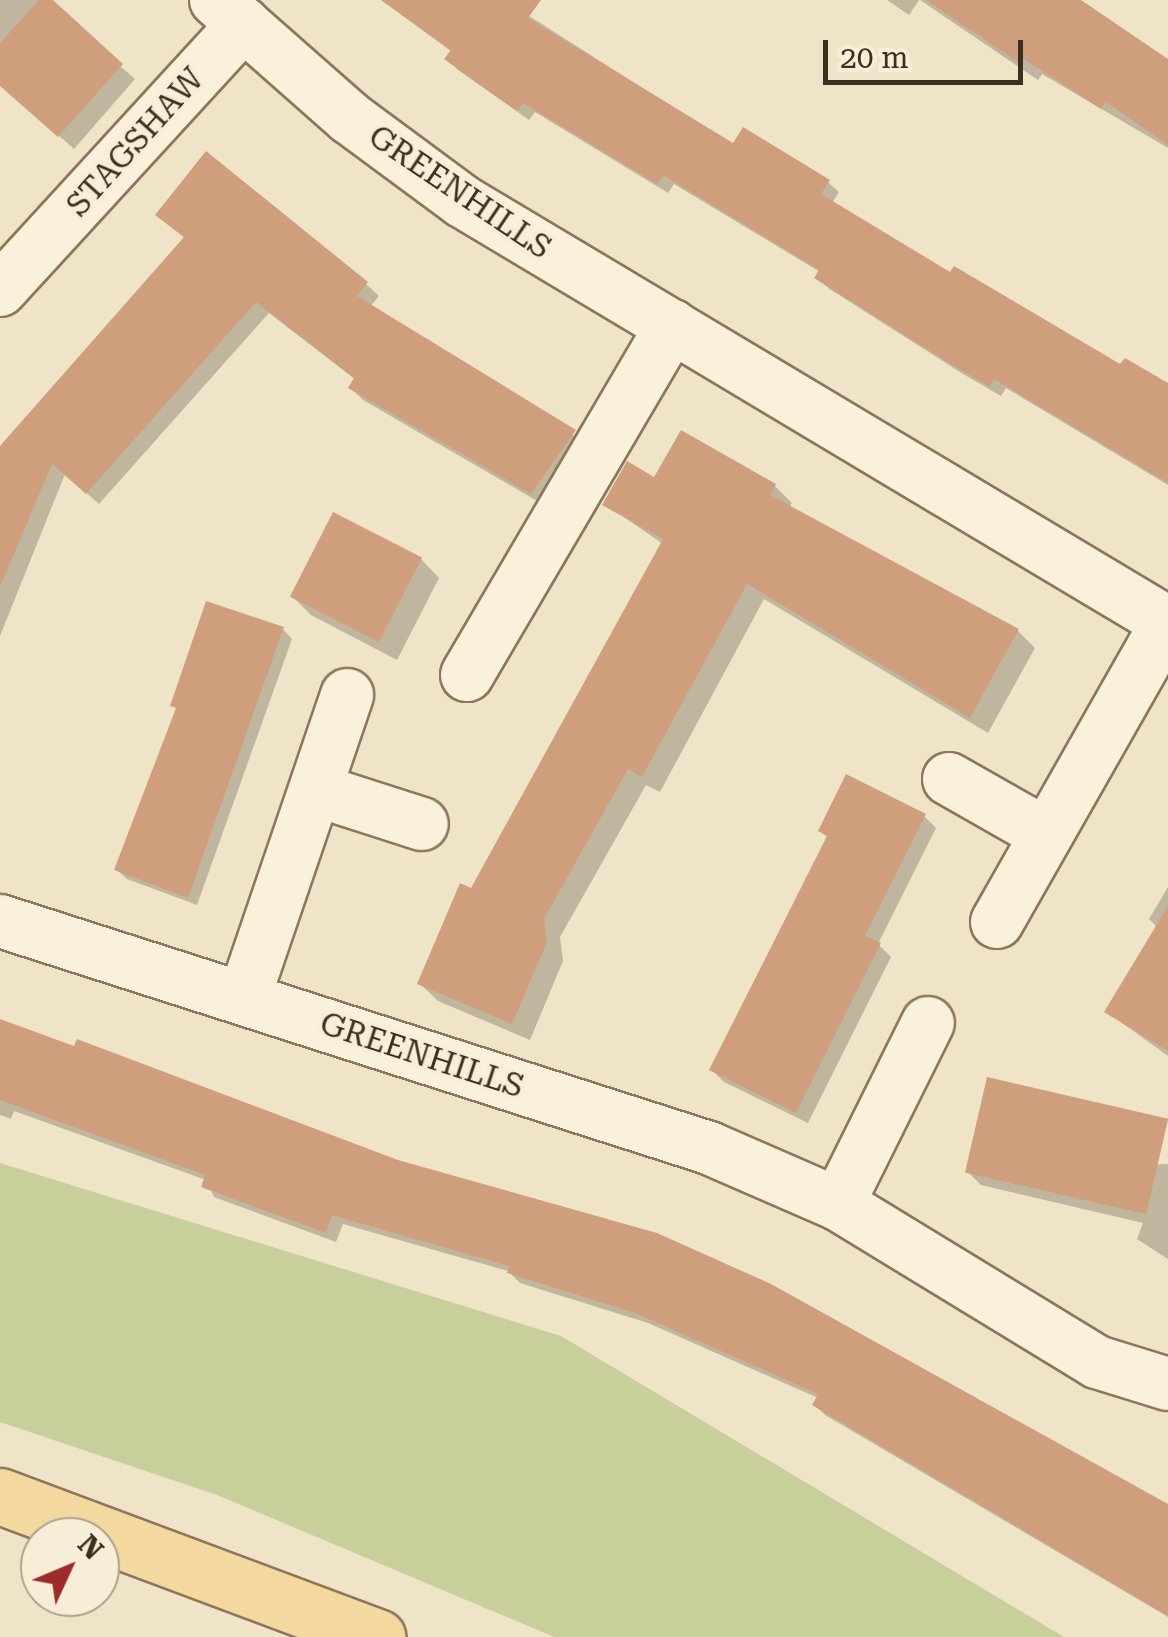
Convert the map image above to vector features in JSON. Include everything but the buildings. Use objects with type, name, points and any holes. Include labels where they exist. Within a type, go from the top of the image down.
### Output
[{"type":"main road","points":[[0,1496],[378,1637]]},
{"type":"street","name":"STAGSHAW","points":[[9,262],[230,12]]},
{"type":"street","name":"GREENHILLS","points":[[230,12],[415,170],[1168,623]]},
{"type":"street","points":[[468,675],[672,326]]},
{"type":"street","points":[[997,922],[1168,623]]},
{"type":"street","points":[[244,998],[347,696]]},
{"type":"street","points":[[949,779],[1046,834]]},
{"type":"street","points":[[316,790],[422,824]]},
{"type":"street","name":"GREENHILLS","points":[[0,920],[709,1148],[838,1204],[1097,1362],[1168,1384]]},
{"type":"street","points":[[838,1204],[928,1024]]},
{"type":"green space","points":[[0,1163],[561,1336],[1064,1637],[554,1637],[217,1495],[0,1422]]}]
